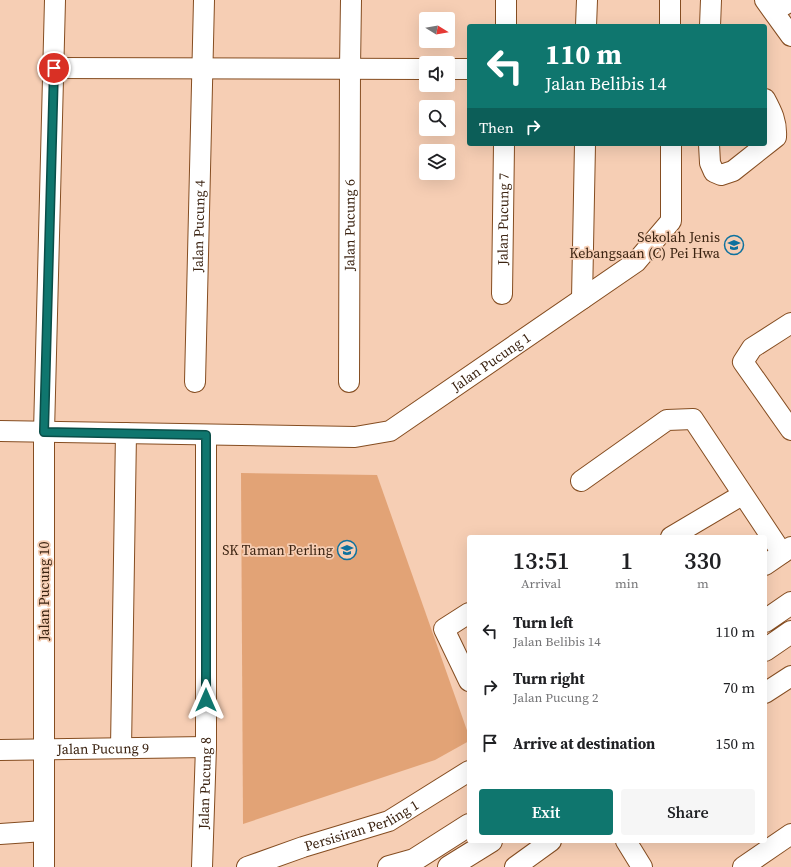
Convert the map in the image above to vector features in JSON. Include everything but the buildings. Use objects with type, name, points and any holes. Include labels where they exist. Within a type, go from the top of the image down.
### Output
[{"type":"main road","points":[[767,620],[791,603]]},
{"type":"main road","points":[[767,649],[791,632]]},
{"type":"main road","points":[[389,867],[414,860],[467,826]]},
{"type":"main road","points":[[449,867],[488,843]]},
{"type":"street","name":"Jalan Pucung 10","points":[[44,867],[44,432],[55,0]]},
{"type":"street","name":"Jalan Pucung 4","points":[[195,382],[204,0]]},
{"type":"street","name":"Jalan Pucung 6","points":[[349,382],[351,0]]},
{"type":"street","points":[[506,0],[506,24]]},
{"type":"street","points":[[586,24],[587,0]]},
{"type":"street","points":[[670,0],[670,24]]},
{"type":"street","points":[[791,0],[770,6],[791,36]]},
{"type":"street","points":[[710,24],[711,2]]},
{"type":"street","points":[[711,2],[722,24]]},
{"type":"street","points":[[54,68],[203,70],[350,68],[419,69]]},
{"type":"street","points":[[455,69],[467,69]]},
{"type":"street","points":[[767,102],[774,114],[777,128],[776,137],[767,144]]},
{"type":"street","name":"Jalan Pucung 7","points":[[502,294],[504,146]]},
{"type":"street","points":[[582,299],[585,146]]},
{"type":"street","name":"Jalan Pucung 1","points":[[0,431],[355,436],[390,431],[636,262],[671,221],[671,146]]},
{"type":"street","points":[[709,146],[712,168],[714,172],[721,175],[732,171],[764,146]]},
{"type":"street","points":[[791,323],[752,348],[743,362],[791,430]]},
{"type":"street","points":[[581,480],[666,420],[693,419],[742,496],[786,550],[767,564]]},
{"type":"street","points":[[121,748],[126,433]]},
{"type":"street","name":"Jalan Pucung 8","points":[[202,867],[206,747],[206,435]]},
{"type":"street","points":[[674,535],[742,496]]},
{"type":"street","points":[[467,615],[444,629],[467,677]]},
{"type":"street","points":[[767,692],[791,676]]},
{"type":"street","name":"Jalan Pucung 9","points":[[0,750],[206,747]]},
{"type":"street","name":"Persisiran Perling 1","points":[[246,867],[303,847],[389,821],[467,772]]},
{"type":"street","points":[[0,834],[44,831]]},
{"type":"street","points":[[743,867],[791,834]]},
{"type":"street","points":[[515,867],[548,843]]},
{"type":"street","points":[[627,843],[642,867]]},
{"type":"shaded area","points":[[241,473],[377,475],[467,730],[467,742],[435,760],[243,824]]},
{"type":"place","name":"Sekolah Jenis Kebangsaan (C) Pei Hwa","points":[[734,245]]},
{"type":"place","name":"SK Taman Perling","points":[[347,550]]},
{"type":"route","points":[[54,68],[44,432],[206,435],[206,700]]}]
